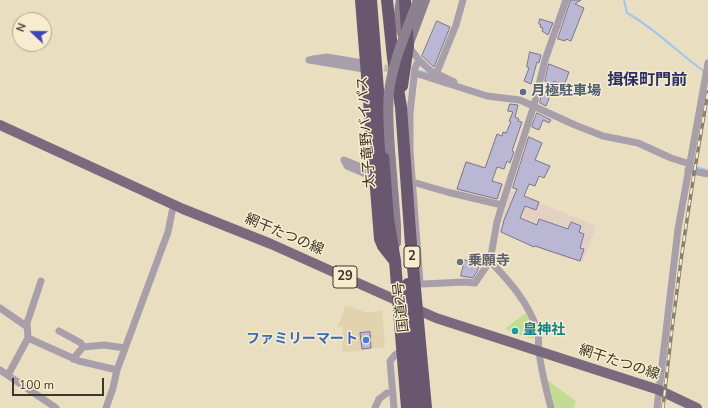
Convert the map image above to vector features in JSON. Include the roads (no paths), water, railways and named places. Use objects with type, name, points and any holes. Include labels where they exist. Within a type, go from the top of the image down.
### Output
[{"type":"highway","points":[[362,0],[369,68]]},
{"type":"highway","name":"2","points":[[387,0],[401,107]]},
{"type":"highway","points":[[401,107],[402,79],[408,46],[405,0]]},
{"type":"highway","name":"太子竜野バイパス","points":[[371,2],[369,68],[377,174],[388,218],[395,261]]},
{"type":"highway","name":"2","points":[[394,58],[396,119],[417,408]]},
{"type":"highway","name":"国道2号","points":[[401,107],[412,183],[417,310],[426,408]]},
{"type":"highway","name":"国道2号","points":[[395,261],[407,408]]},
{"type":"main road","points":[[401,0],[398,14],[400,29],[408,46]]},
{"type":"main road","points":[[395,261],[396,226],[388,103],[391,81],[398,53],[418,0]]},
{"type":"main road","points":[[408,46],[425,0]]},
{"type":"main road","name":"網干たつの線","points":[[0,125],[174,205],[271,244],[436,318],[659,390],[697,408]]},
{"type":"street","points":[[437,72],[456,25],[463,0]]},
{"type":"street","points":[[414,243],[420,283],[423,284],[464,282],[475,283],[490,261],[502,205],[534,105],[545,60],[566,0]]},
{"type":"street","points":[[408,46],[419,60],[431,71],[437,72],[461,87]]},
{"type":"street","points":[[327,57],[369,68],[309,60],[327,57]]},
{"type":"street","points":[[404,66],[419,60]]},
{"type":"street","points":[[408,152],[410,113],[415,68],[419,60]]},
{"type":"street","points":[[657,408],[678,229],[708,63]]},
{"type":"street","points":[[418,74],[487,96],[520,100],[534,105],[575,125],[603,136],[638,144],[708,174]]},
{"type":"street","points":[[412,183],[502,205]]},
{"type":"street","points":[[106,408],[117,370],[168,232],[174,205]]},
{"type":"street","points":[[490,261],[510,283],[528,309],[538,334],[539,351],[545,387],[552,408]]},
{"type":"street","points":[[8,375],[28,338],[26,326],[41,282]]},
{"type":"street","points":[[0,308],[26,326]]},
{"type":"street","points":[[59,331],[81,343],[83,347]]},
{"type":"street","points":[[28,338],[73,359],[117,370]]},
{"type":"street","points":[[73,359],[83,347],[104,345],[125,348]]},
{"type":"street","points":[[394,408],[390,361],[395,355],[403,350]]},
{"type":"street","points":[[421,350],[426,360],[431,408]]},
{"type":"street","points":[[0,370],[56,408]]},
{"type":"street","points":[[375,408],[379,399],[387,393]]},
{"type":"waterway","points":[[624,0],[627,13],[648,26],[705,72]]},
{"type":"waterway","points":[[420,71],[431,74]]},
{"type":"waterway","points":[[692,166],[707,170]]},
{"type":"tunnel","points":[[374,66],[397,70]]},
{"type":"railway","points":[[663,408],[682,250],[708,92]]},
{"type":"place","name":"月極駐車場","points":[[523,92]]},
{"type":"place","name":"乗願寺","points":[[460,262]]},
{"type":"place","name":"皇神社","points":[[515,331]]},
{"type":"place","name":"ファミリーマート","points":[[366,340]]},
{"type":"district","name":"揖保町門前","points":[[647,81]]}]
